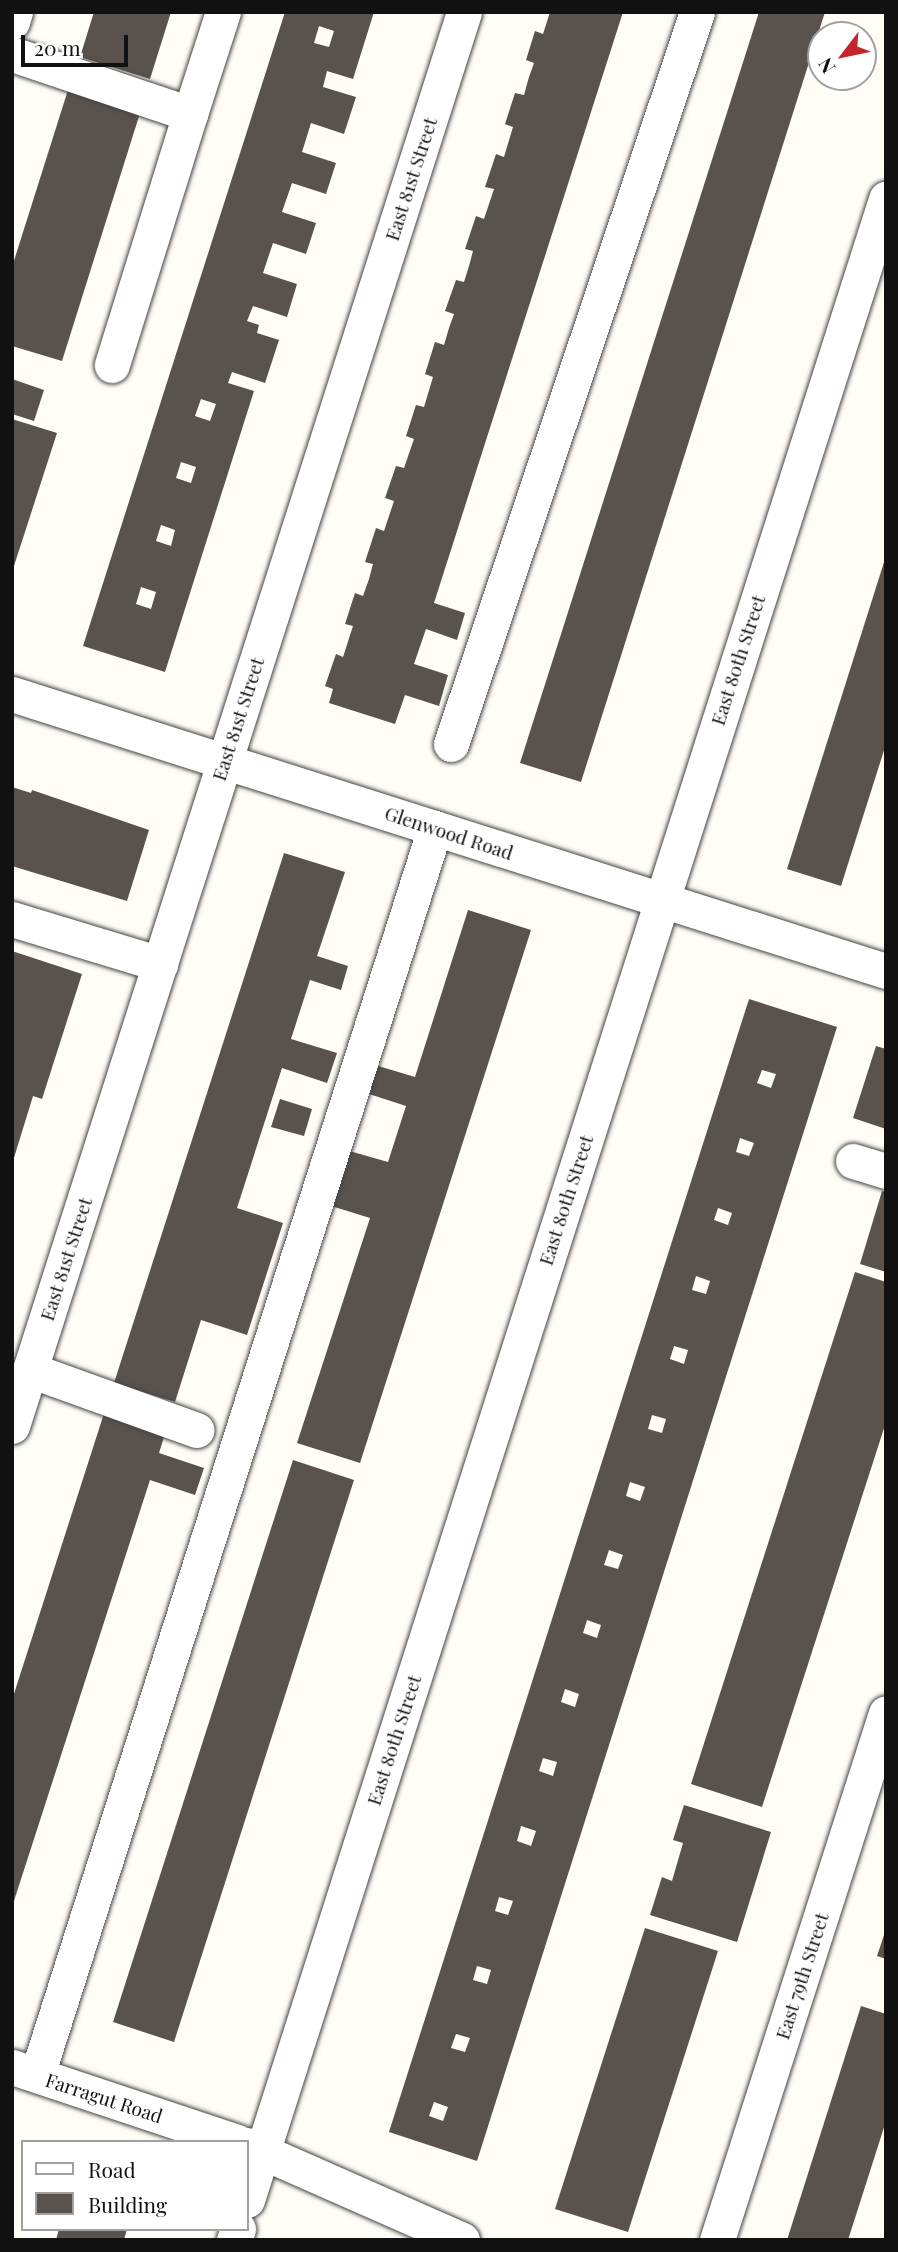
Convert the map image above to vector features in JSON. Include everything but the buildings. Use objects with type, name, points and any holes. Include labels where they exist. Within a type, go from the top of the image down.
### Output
[{"type":"street","points":[[12,22],[15,12]]},
{"type":"street","points":[[112,366],[223,12]]},
{"type":"street","name":"East 81st Street","points":[[12,1426],[464,12]]},
{"type":"street","points":[[451,744],[697,12]]},
{"type":"street","points":[[12,54],[190,114]]},
{"type":"street","name":"East 80th Street","points":[[248,2173],[249,2146],[661,900],[886,199]]},
{"type":"street","name":"Glenwood Road","points":[[12,694],[661,900],[883,962]]},
{"type":"street","points":[[25,2071],[435,828]]},
{"type":"street","points":[[12,919],[160,964]]},
{"type":"street","points":[[853,1161],[886,1171]]},
{"type":"street","points":[[30,1370],[197,1430]]},
{"type":"street","name":"East 79th Street","points":[[717,2240],[886,1713]]},
{"type":"street","name":"Farragut Road","points":[[25,2071],[231,2140]]},
{"type":"street","name":"Farragut Road","points":[[249,2146],[462,2240]]}]
